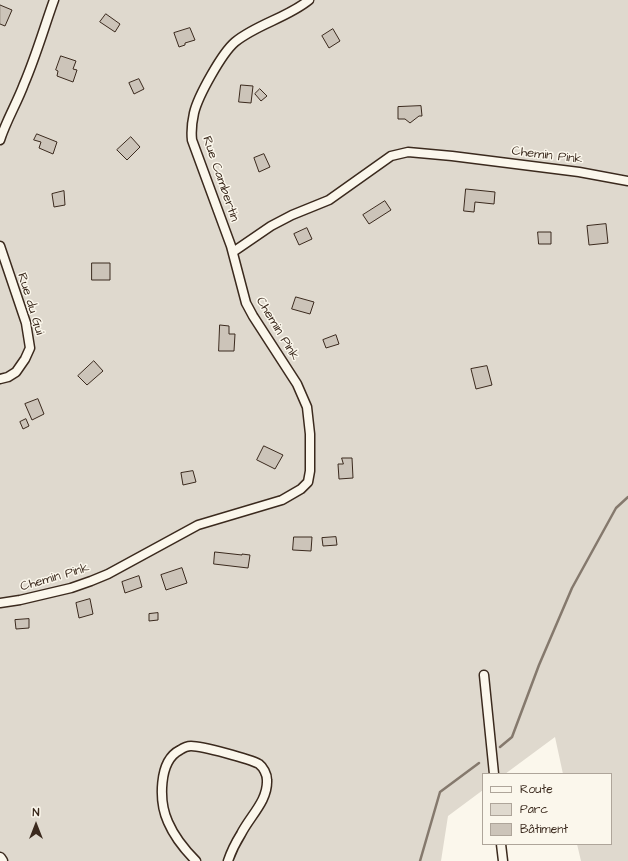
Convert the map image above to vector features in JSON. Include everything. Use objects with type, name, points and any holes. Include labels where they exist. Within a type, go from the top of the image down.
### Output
[{"type":"street","points":[[0,140],[38,51],[54,0]]},
{"type":"street","name":"Rue Cambertin","points":[[233,252],[192,140],[191,133],[194,111],[203,90],[219,62],[235,42],[257,28],[298,8],[309,0]]},
{"type":"street","name":"Chemin Pink","points":[[0,602],[20,600],[71,588],[91,581],[108,574],[193,528],[282,500],[293,495],[306,486],[310,471],[310,434],[307,407],[297,384],[246,303],[233,252],[272,226],[329,200],[391,156],[408,152],[571,171],[628,181]]},
{"type":"street","name":"Rue du Gui","points":[[0,246],[26,323],[30,348],[25,359],[16,372],[8,377],[0,379]]},
{"type":"street","points":[[484,675],[494,773]]},
{"type":"street","points":[[196,861],[181,844],[168,822],[164,811],[162,792],[166,762],[180,749],[192,746],[249,760],[260,765],[267,776],[266,792],[261,803],[241,833],[228,861]]},
{"type":"street","points":[[501,845],[503,861]]},
{"type":"green space","points":[[0,0],[628,0],[628,861],[581,861],[577,845],[612,845],[612,773],[563,773],[555,737],[506,773],[482,773],[482,791],[448,816],[441,861],[0,861]]},
{"type":"building","points":[[0,5],[12,10],[5,26],[0,24]]},
{"type":"building","points":[[106,14],[120,24],[115,32],[100,22]]},
{"type":"building","points":[[190,28],[195,40],[185,43],[185,45],[179,47],[174,33]]},
{"type":"building","points":[[333,29],[340,41],[329,48],[322,36]]},
{"type":"building","points":[[61,56],[76,61],[73,69],[77,70],[73,82],[57,76],[58,71],[56,70]]},
{"type":"building","points":[[139,79],[144,89],[134,94],[129,83]]},
{"type":"building","points":[[241,85],[253,86],[251,103],[239,102]]},
{"type":"building","points":[[260,89],[267,96],[261,101],[255,94]]},
{"type":"building","points":[[421,106],[422,116],[419,116],[410,123],[405,119],[398,119],[398,107]]},
{"type":"building","points":[[37,134],[57,142],[53,154],[39,148],[41,142],[34,140]]},
{"type":"building","points":[[131,137],[140,147],[127,160],[117,150]]},
{"type":"building","points":[[264,154],[270,167],[259,172],[254,158]]},
{"type":"building","points":[[466,189],[495,192],[494,204],[475,202],[474,212],[464,211]]},
{"type":"building","points":[[64,191],[65,205],[54,207],[52,194]]},
{"type":"building","points":[[385,201],[391,210],[369,224],[363,215]]},
{"type":"building","points":[[606,224],[608,243],[589,245],[587,226]]},
{"type":"building","points":[[307,228],[312,239],[299,245],[294,234]]},
{"type":"building","points":[[538,232],[551,232],[551,244],[539,244]]},
{"type":"building","points":[[92,263],[110,263],[110,280],[92,280]]},
{"type":"building","points":[[296,297],[314,302],[310,314],[292,309]]},
{"type":"building","points":[[220,325],[229,326],[229,334],[235,334],[234,351],[219,351]]},
{"type":"building","points":[[336,335],[339,344],[326,348],[323,340]]},
{"type":"building","points":[[94,361],[103,371],[87,385],[78,376]]},
{"type":"building","points":[[487,366],[492,385],[476,389],[471,369]]},
{"type":"building","points":[[38,399],[44,414],[32,420],[25,404]]},
{"type":"building","points":[[26,419],[29,426],[23,429],[20,422]]},
{"type":"building","points":[[264,446],[283,455],[275,469],[257,460]]},
{"type":"building","points":[[342,458],[352,458],[353,478],[339,479],[338,464],[343,464]]},
{"type":"building","points":[[193,471],[196,482],[183,485],[181,473]]},
{"type":"building","points":[[294,537],[312,537],[311,551],[293,550]]},
{"type":"building","points":[[336,537],[337,545],[323,546],[322,538]]},
{"type":"building","points":[[215,552],[250,555],[248,568],[214,564]]},
{"type":"building","points":[[182,568],[187,583],[166,590],[161,575]]},
{"type":"building","points":[[139,576],[142,587],[125,593],[122,582]]},
{"type":"building","points":[[90,599],[93,614],[79,618],[76,603]]},
{"type":"building","points":[[158,613],[158,620],[149,621],[149,614]]},
{"type":"building","points":[[29,619],[29,628],[16,629],[15,620]]},
{"type":"waterway","points":[[500,747],[512,737],[539,665],[572,588],[616,508],[628,497]]},
{"type":"waterway","points":[[420,861],[440,792],[479,763]]}]
